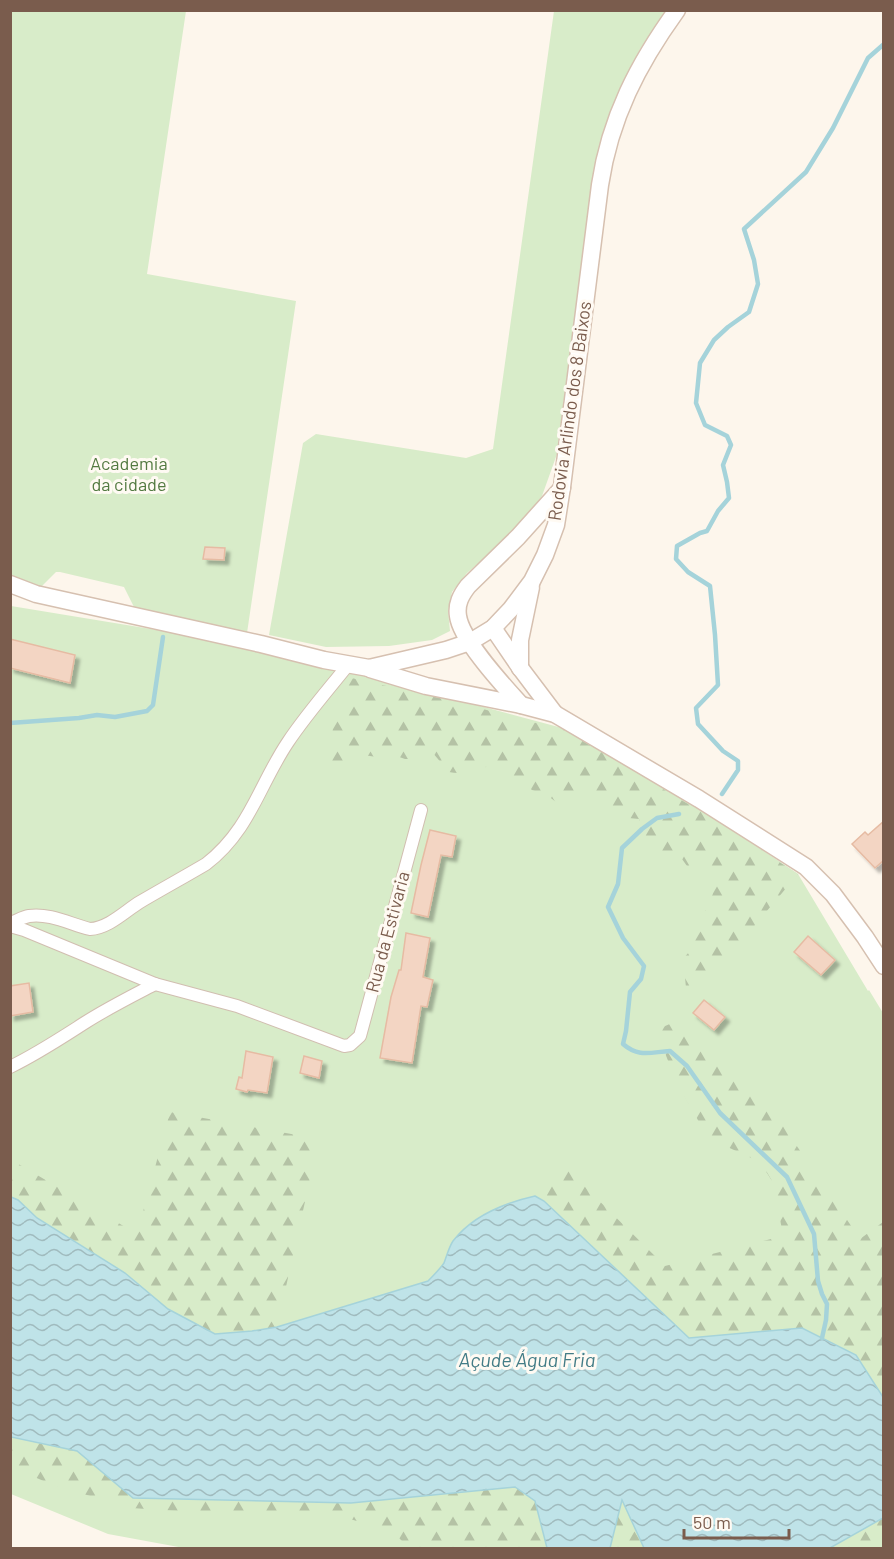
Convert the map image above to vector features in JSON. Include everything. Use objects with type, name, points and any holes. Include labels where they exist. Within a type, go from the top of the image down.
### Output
[{"type":"main road","name":"Rodovia Arlindo dos 8 Baixos","points":[[10,584],[36,594],[369,668],[446,650],[470,642],[493,628],[532,581],[552,538],[562,488],[600,184],[608,145],[629,88],[658,36],[677,10]]},
{"type":"main road","points":[[520,705],[486,664],[462,630],[458,616],[459,602],[462,593],[562,488]]},
{"type":"main road","points":[[520,669],[520,640],[532,581]]},
{"type":"main road","name":"Rodovia Arlindo dos 8 Baixos","points":[[10,594],[36,594]]},
{"type":"main road","points":[[493,628],[520,669],[555,714]]},
{"type":"main road","points":[[369,668],[426,686],[555,714],[806,867],[833,894],[884,966]]},
{"type":"street","points":[[10,925],[28,916],[41,916],[96,929],[206,864],[225,849],[233,839],[288,741],[348,665]]},
{"type":"street","name":"Rua da Estivaria","points":[[155,984],[237,1006],[344,1046],[350,1045],[360,1036],[421,810]]},
{"type":"street","points":[[10,925],[155,984]]},
{"type":"street","points":[[10,1067],[54,1044],[87,1021],[155,984]]},
{"type":"green space","name":"Academia da cidade","points":[[12,11],[186,11],[147,274],[296,301],[247,633],[135,609],[124,587],[60,572],[56,572],[39,589],[11,579]]},
{"type":"green space","points":[[554,11],[668,11],[640,49],[603,134],[574,322],[557,454],[542,496],[521,526],[467,573],[452,592],[448,611],[450,631],[432,640],[389,646],[326,647],[269,635],[303,443],[316,434],[466,458],[493,449]]},
{"type":"green space","points":[[11,606],[261,647],[566,729],[681,795],[798,874],[883,1013],[883,1548],[184,1548],[108,1534],[11,1494]]},
{"type":"green space","points":[[347,677],[453,701],[566,731],[698,810],[798,874],[697,994],[686,988],[685,977],[692,969],[683,966],[681,961],[690,951],[715,886],[708,883],[705,867],[693,870],[682,859],[670,860],[666,856],[653,857],[639,819],[619,817],[600,793],[591,789],[566,801],[556,802],[547,795],[532,790],[524,783],[488,766],[469,772],[449,772],[432,752],[415,759],[405,759],[388,753],[377,757],[356,754],[337,774],[331,775],[323,764],[333,737],[332,725],[348,694],[337,690]]},
{"type":"green space","points":[[672,1023],[741,1080],[752,1080],[860,1239],[883,1222],[883,1397],[856,1355],[802,1328],[689,1338],[544,1201],[561,1163],[665,1266],[783,1236],[774,1184],[760,1162],[708,1138],[676,1081],[656,1030]]},
{"type":"green space","points":[[170,1112],[319,1139],[277,1327],[215,1334],[168,1309],[125,1273],[37,1218],[19,1200],[11,1197],[10,1159],[137,1234]]},
{"type":"green space","points":[[10,1437],[77,1451],[133,1498],[351,1503],[515,1487],[535,1501],[547,1548],[409,1548],[393,1532],[327,1512],[227,1514],[131,1508],[53,1485],[11,1467]]},
{"type":"green space","points":[[622,1500],[644,1548],[610,1548]]},
{"type":"green space","points":[[883,1518],[883,1548],[830,1548]]},
{"type":"water","name":"Açude Água Fria","points":[[535,1196],[544,1201],[689,1338],[802,1328],[856,1355],[883,1397],[883,1518],[830,1548],[644,1548],[622,1500],[610,1548],[547,1548],[535,1501],[515,1487],[351,1503],[133,1498],[77,1451],[11,1437],[11,1197],[18,1200],[37,1218],[125,1273],[168,1309],[215,1334],[277,1327],[428,1281],[444,1263],[453,1241],[470,1224],[501,1206]]},
{"type":"building","points":[[205,547],[225,548],[224,560],[203,559]]},
{"type":"building","points":[[10,639],[75,655],[70,683],[10,668]]},
{"type":"building","points":[[884,821],[884,860],[875,868],[852,844],[865,832],[868,835]]},
{"type":"building","points":[[430,830],[456,836],[452,857],[441,855],[428,917],[411,913]]},
{"type":"building","points":[[406,933],[430,938],[423,977],[433,980],[427,1007],[421,1006],[412,1063],[380,1058],[391,997],[399,970],[401,970]]},
{"type":"building","points":[[808,936],[835,960],[821,975],[794,952]]},
{"type":"building","points":[[29,983],[33,1012],[10,1016],[10,986]]},
{"type":"building","points":[[704,1000],[725,1017],[714,1030],[693,1013]]},
{"type":"building","points":[[246,1051],[273,1057],[267,1093],[236,1089],[239,1077],[242,1078]]},
{"type":"building","points":[[304,1056],[322,1061],[319,1078],[300,1073]]},
{"type":"waterway","points":[[722,794],[738,770],[738,761],[723,751],[698,724],[696,708],[718,685],[710,586],[688,572],[676,559],[677,546],[707,531],[718,511],[729,498],[723,465],[731,445],[727,436],[705,425],[696,403],[700,363],[714,340],[749,312],[758,284],[754,260],[744,229],[806,172],[833,128],[868,58],[884,44]]},
{"type":"waterway","points":[[10,723],[97,715],[115,717],[147,711],[153,705],[163,637]]},
{"type":"waterway","points":[[679,814],[657,818],[622,848],[618,884],[608,907],[623,938],[644,966],[641,979],[630,992],[623,1044],[640,1053],[670,1051],[687,1066],[720,1113],[787,1177],[814,1234],[818,1281],[827,1304],[822,1338]]}]
